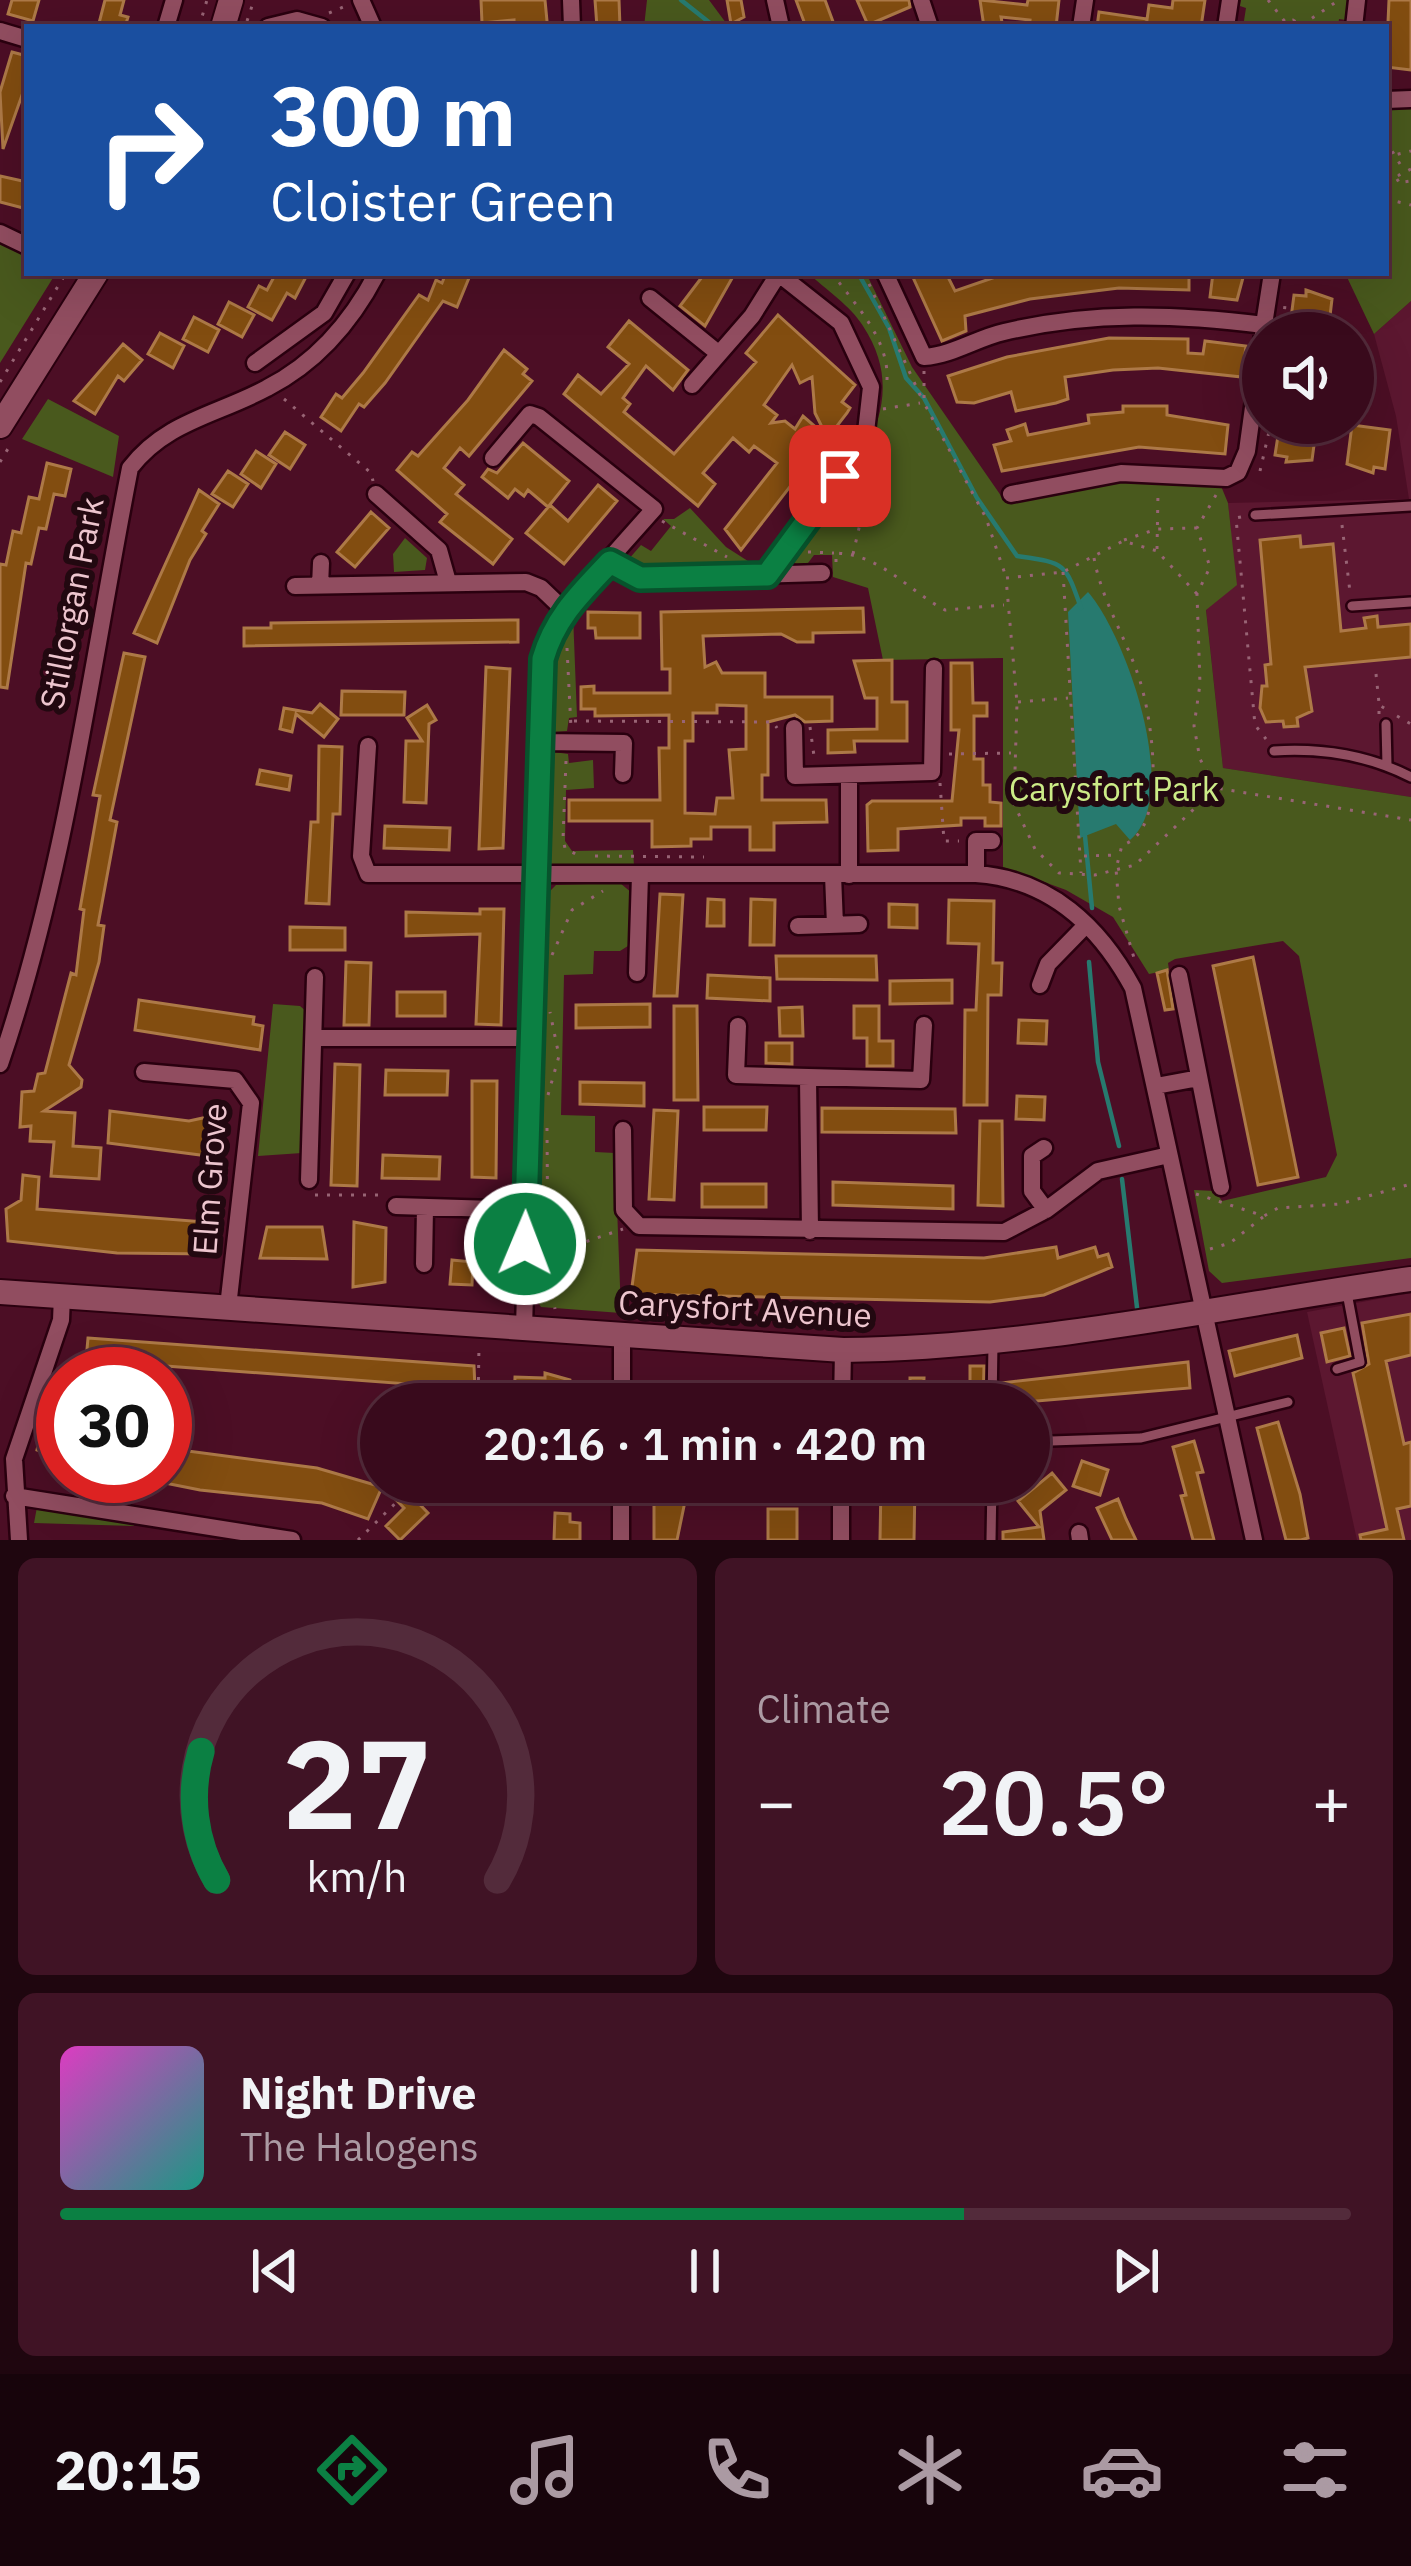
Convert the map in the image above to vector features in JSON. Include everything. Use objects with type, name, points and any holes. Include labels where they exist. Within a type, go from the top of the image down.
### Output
[{"type":"main road","points":[[0,426],[94,276]]},
{"type":"main road","name":"Carysfort Avenue","points":[[0,1292],[843,1349],[993,1344],[1411,1279]]},
{"type":"street","points":[[255,363],[324,313],[345,276]]},
{"type":"street","name":"Stillorgan Park","points":[[0,1064],[29,980],[60,845],[130,468],[166,431],[267,388],[306,363],[338,333],[374,276]]},
{"type":"street","points":[[692,385],[777,276]]},
{"type":"street","points":[[767,575],[865,441],[878,407],[862,360],[841,323],[783,276]]},
{"type":"street","points":[[886,276],[924,357],[1002,332],[1098,316],[1177,314],[1242,327]]},
{"type":"street","points":[[1267,312],[1272,276]]},
{"type":"street","points":[[650,298],[718,353]]},
{"type":"street","points":[[493,458],[530,414],[654,509],[564,610],[543,659],[528,1038],[524,1328]]},
{"type":"street","points":[[1011,494],[1120,473],[1226,478],[1238,472],[1248,444]]},
{"type":"street","points":[[376,494],[439,550],[448,582]]},
{"type":"street","points":[[610,562],[640,578],[822,573]]},
{"type":"street","points":[[320,586],[321,563]]},
{"type":"street","points":[[295,586],[526,582],[541,588],[564,610]]},
{"type":"street","points":[[794,728],[795,776],[849,775],[933,763],[934,668]]},
{"type":"street","points":[[541,742],[624,743],[623,774]]},
{"type":"street","points":[[368,746],[361,856],[368,874],[640,878],[976,874],[1040,890],[1070,906],[1110,945],[1133,988],[1200,1311],[1254,1540]]},
{"type":"street","points":[[835,925],[849,775]]},
{"type":"street","points":[[976,841],[976,874]]},
{"type":"street","points":[[637,973],[640,878]]},
{"type":"street","points":[[798,926],[859,924]]},
{"type":"street","points":[[1040,986],[1048,964],[1086,925]]},
{"type":"street","points":[[1179,975],[1221,1186]]},
{"type":"street","points":[[309,1180],[316,977]]},
{"type":"street","points":[[738,1026],[736,1076],[921,1080],[924,1025]]},
{"type":"street","points":[[314,1038],[528,1038]]},
{"type":"street","name":"Elm Grove","points":[[144,1072],[235,1080],[246,1090],[250,1103],[228,1307]]},
{"type":"street","points":[[1156,1087],[1199,1078]]},
{"type":"street","points":[[808,1079],[810,1231]]},
{"type":"street","points":[[623,1130],[624,1210],[639,1226],[1004,1232],[1046,1210],[1098,1171],[1169,1156]]},
{"type":"street","points":[[1044,1148],[1032,1156],[1032,1190],[1046,1210]]},
{"type":"street","points":[[396,1206],[526,1210]]},
{"type":"street","points":[[424,1264],[425,1208]]},
{"type":"street","points":[[19,1540],[14,1459],[61,1320],[62,1296]]},
{"type":"street","points":[[622,1334],[622,1383]]},
{"type":"street","points":[[842,1383],[843,1349]]},
{"type":"street","points":[[14,1496],[292,1540]]},
{"type":"street","points":[[620,1540],[621,1503]]},
{"type":"street","points":[[841,1503],[841,1540]]},
{"type":"lane","points":[[1255,515],[1411,506]]},
{"type":"lane","points":[[1352,606],[1411,602]]},
{"type":"lane","points":[[1386,724],[1387,765]]},
{"type":"lane","points":[[1274,751],[1315,748],[1387,765],[1411,777]]},
{"type":"lane","points":[[1337,1369],[1360,1362],[1346,1288]]},
{"type":"lane","points":[[992,1383],[993,1344]]},
{"type":"lane","points":[[1051,1441],[1141,1438],[1288,1402]]},
{"type":"lane","points":[[991,1540],[992,1503]]},
{"type":"path","points":[[317,24],[359,0]]},
{"type":"path","points":[[1306,24],[1339,0]]},
{"type":"path","points":[[1389,145],[1403,169],[1400,179]]},
{"type":"path","points":[[1389,155],[1411,151]]},
{"type":"path","points":[[1403,169],[1411,169]]},
{"type":"path","points":[[1389,185],[1400,179],[1411,181]]},
{"type":"path","points":[[0,382],[64,276]]},
{"type":"path","points":[[834,276],[871,325],[888,361],[878,407],[924,403]]},
{"type":"path","points":[[865,276],[924,403],[986,518],[1006,578],[1016,703],[1013,804],[1022,825],[1059,873],[1086,875],[1135,865],[1216,788]]},
{"type":"path","points":[[924,357],[924,403]]},
{"type":"path","points":[[267,388],[371,473],[376,494]]},
{"type":"path","points":[[1260,470],[1266,444]]},
{"type":"path","points":[[853,554],[877,452]]},
{"type":"path","points":[[1156,551],[1159,473]]},
{"type":"path","points":[[1216,788],[1195,745],[1200,684],[1197,594],[1210,567],[1197,528],[1213,496],[1228,493],[1226,478]]},
{"type":"path","points":[[1340,511],[1352,606]]},
{"type":"path","points":[[650,513],[720,553],[746,577]]},
{"type":"path","points":[[1255,515],[1236,518],[1256,725],[1274,751]]},
{"type":"path","points":[[1006,578],[1063,572],[1157,529],[1197,528]]},
{"type":"path","points":[[1123,541],[1156,551],[1197,594]]},
{"type":"path","points":[[791,552],[853,554],[897,574],[945,610],[1006,604]]},
{"type":"path","points":[[822,573],[836,574],[836,553]]},
{"type":"path","points":[[1093,556],[1106,604],[1135,665],[1148,718],[1150,821],[1117,854],[1116,869],[1136,966],[1133,988]]},
{"type":"path","points":[[1063,572],[1068,698],[1086,875]]},
{"type":"path","points":[[1376,674],[1379,705]]},
{"type":"path","points":[[1016,703],[1068,698]]},
{"type":"path","points":[[571,721],[773,722],[776,728],[814,727],[814,776]]},
{"type":"path","points":[[976,841],[944,841],[944,789],[933,763],[1015,753]]},
{"type":"path","points":[[1216,788],[1411,820]]},
{"type":"path","points":[[1084,856],[1117,854]]},
{"type":"path","points":[[550,966],[572,910],[591,896],[640,878]]},
{"type":"path","points":[[547,1100],[559,1056],[548,1002]]},
{"type":"path","points":[[544,1113],[551,1148],[548,1273],[555,1318]]},
{"type":"path","points":[[309,1180],[310,1195],[388,1196],[389,1207],[396,1206]]},
{"type":"path","points":[[1191,1255],[1229,1243],[1278,1208],[1340,1204],[1411,1184]]},
{"type":"path","points":[[1177,1188],[1264,1216]]},
{"type":"path","points":[[548,1273],[582,1243],[634,1221]]},
{"type":"path","points":[[478,1383],[479,1325]]},
{"type":"path","points":[[358,1540],[396,1503]]},
{"type":"shaded area","points":[[1411,301],[1411,797],[1223,768],[1206,609],[1236,585],[1228,503],[1409,499],[1396,416],[1374,334]]},
{"type":"shaded area","points":[[1088,592],[1103,613],[1132,678],[1150,754],[1151,789],[1145,818],[1130,840],[1116,824],[1080,838],[1068,612]]},
{"type":"shaded area","points":[[1411,1293],[1411,1540],[1357,1540],[1307,1312]]},
{"type":"green space","points":[[647,0],[709,0],[727,24],[644,24]]},
{"type":"green space","points":[[1241,0],[1349,0],[1346,20],[1339,19],[1338,24],[1243,24],[1246,8],[1240,6]]},
{"type":"green space","points":[[1411,106],[1411,301],[1374,334],[1374,312],[1364,312],[1346,276],[1389,276],[1389,107]]},
{"type":"green space","points":[[0,241],[24,254],[24,276],[54,276],[0,363]]},
{"type":"green space","name":"Carysfort Park","points":[[811,276],[867,276],[912,367],[1006,503],[1119,481],[1221,486],[1228,503],[1237,585],[1206,610],[1223,768],[1411,797],[1411,1258],[1222,1283],[1209,1271],[1194,1190],[1215,1191],[1222,1201],[1326,1177],[1337,1155],[1299,956],[1283,941],[1175,959],[1168,963],[1169,970],[1149,974],[1113,917],[1066,890],[1003,867],[1003,658],[883,660],[868,588],[833,577],[832,555],[814,555],[805,567],[789,561],[793,549],[852,472],[879,417],[883,387],[878,357],[863,326]]},
{"type":"green space","points":[[48,399],[119,436],[113,477],[22,439]]},
{"type":"green space","points":[[690,508],[726,547],[751,563],[655,570],[631,566],[628,560],[641,545],[651,551],[671,526],[663,519],[674,519]]},
{"type":"green space","points":[[405,538],[427,558],[425,570],[394,572],[393,554]]},
{"type":"green space","points":[[573,614],[577,717],[569,718],[567,731],[554,732],[553,645]]},
{"type":"green space","points":[[554,752],[568,754],[569,763],[593,760],[594,788],[566,790],[565,841],[572,851],[633,850],[634,866],[551,864],[546,853]]},
{"type":"green space","points":[[620,883],[632,893],[631,944],[620,951],[594,951],[593,974],[564,975],[561,1115],[595,1116],[595,1152],[615,1153],[621,1313],[541,1307],[534,1296],[545,896],[556,885]]},
{"type":"green space","points":[[273,1004],[300,1006],[308,1013],[302,1153],[258,1156]]},
{"type":"green space","points":[[37,1507],[134,1520],[134,1526],[34,1523]]},
{"type":"building","points":[[12,0],[39,0],[33,21],[8,14]]},
{"type":"building","points":[[105,0],[124,0],[120,15],[128,17],[126,24],[99,24]]},
{"type":"building","points":[[481,0],[545,0],[546,24],[482,23]]},
{"type":"building","points":[[595,0],[619,0],[620,24],[597,24]]},
{"type":"building","points":[[727,0],[741,0],[744,17],[731,24]]},
{"type":"building","points":[[796,0],[825,0],[834,24],[805,24]]},
{"type":"building","points":[[857,0],[909,0],[910,7],[868,24]]},
{"type":"building","points":[[980,0],[1027,5],[1028,0],[1059,0],[1056,24],[1001,17],[1002,24],[984,24]]},
{"type":"building","points":[[1173,0],[1205,0],[1201,24],[1146,24],[1149,5],[1172,8]]},
{"type":"building","points":[[1389,0],[1411,0],[1411,70],[1389,67]]},
{"type":"building","points":[[1099,12],[1147,19],[1146,24],[1097,24]]},
{"type":"building","points":[[12,52],[24,55],[24,90],[3,149],[0,92]]},
{"type":"building","points":[[0,176],[24,181],[24,208],[0,202]]},
{"type":"building","points":[[274,276],[306,276],[295,298],[287,293],[272,320],[248,307],[259,286],[267,290]]},
{"type":"building","points":[[445,276],[470,276],[457,307],[443,301],[385,383],[364,407],[359,404],[341,431],[321,417],[336,394],[342,398],[363,373],[419,295],[428,300],[436,280],[442,283]]},
{"type":"building","points":[[703,276],[733,276],[705,326],[680,306]]},
{"type":"building","points":[[912,276],[948,276],[955,291],[998,276],[1189,276],[1189,290],[1119,288],[1030,299],[965,316],[966,331],[942,341]]},
{"type":"building","points":[[1213,276],[1243,276],[1237,300],[1210,297]]},
{"type":"building","points":[[1306,290],[1332,299],[1330,312],[1292,312],[1294,295],[1306,296]]},
{"type":"building","points":[[229,302],[254,315],[242,337],[218,324]]},
{"type":"building","points":[[778,315],[855,385],[842,402],[850,408],[847,413],[741,550],[725,529],[777,463],[754,446],[749,452],[733,438],[703,473],[715,484],[698,506],[564,394],[578,375],[601,394],[629,364],[608,347],[629,321],[688,370],[673,390],[646,366],[623,398],[630,404],[624,412],[674,454],[756,362],[746,353]],"holes":[[[792,365],[800,383],[812,377],[815,413],[827,437],[803,416],[795,429],[785,421],[771,423],[777,415],[764,405]]]},
{"type":"building","points":[[194,317],[219,330],[208,352],[183,339]]},
{"type":"building","points":[[160,333],[184,346],[173,368],[148,354]]},
{"type":"building","points":[[1109,338],[1188,339],[1188,353],[1203,354],[1205,341],[1242,346],[1242,377],[1158,368],[1113,370],[1065,377],[1068,399],[1056,403],[1016,411],[1011,392],[974,403],[957,402],[948,376],[1007,357]]},
{"type":"building","points":[[123,344],[142,360],[124,381],[118,376],[95,414],[74,401]]},
{"type":"building","points":[[504,350],[527,369],[523,374],[532,381],[469,456],[460,448],[444,468],[464,485],[456,494],[512,539],[493,564],[440,522],[447,514],[397,470],[412,452],[418,456],[468,400]]},
{"type":"building","points":[[1123,406],[1167,406],[1167,415],[1228,425],[1225,454],[1139,447],[1002,471],[994,445],[1011,441],[1007,430],[1025,424],[1028,435],[1089,423],[1088,415],[1123,412]]},
{"type":"building","points":[[1374,428],[1390,430],[1385,469],[1374,467],[1373,473],[1347,464],[1350,444],[1374,444]]},
{"type":"building","points":[[285,432],[305,445],[290,469],[269,455]]},
{"type":"building","points":[[523,443],[569,481],[548,507],[528,490],[524,496],[515,489],[508,498],[482,477],[488,469],[497,473]]},
{"type":"building","points":[[1277,444],[1314,444],[1312,460],[1286,462],[1287,457],[1275,455]]},
{"type":"building","points":[[256,451],[276,464],[261,488],[241,474]]},
{"type":"building","points":[[47,463],[71,469],[65,496],[54,494],[46,529],[39,528],[31,564],[26,563],[7,688],[0,687],[0,564],[6,565],[13,531],[21,533],[29,497],[39,499]]},
{"type":"building","points":[[228,471],[248,484],[233,507],[212,494]]},
{"type":"building","points":[[598,485],[617,501],[564,564],[526,533],[550,505],[568,521]]},
{"type":"building","points":[[199,490],[219,504],[202,531],[206,534],[190,560],[157,643],[134,633]]},
{"type":"building","points":[[371,512],[389,528],[355,567],[337,552]]},
{"type":"building","points":[[1300,536],[1301,547],[1333,544],[1341,631],[1366,628],[1364,618],[1377,616],[1378,627],[1411,624],[1411,657],[1305,667],[1312,711],[1297,718],[1298,726],[1284,727],[1283,721],[1266,722],[1260,708],[1262,686],[1267,686],[1265,665],[1271,664],[1260,540]]},
{"type":"building","points":[[863,608],[864,632],[813,633],[813,642],[797,642],[781,634],[703,636],[705,667],[716,662],[722,673],[765,673],[765,697],[832,697],[832,721],[805,722],[795,715],[768,722],[768,775],[762,775],[762,800],[826,800],[827,822],[774,823],[774,850],[750,850],[750,827],[711,827],[711,839],[691,839],[691,846],[652,847],[652,821],[569,821],[569,800],[660,800],[659,748],[669,748],[669,715],[595,716],[595,709],[581,709],[581,687],[594,686],[594,693],[670,693],[670,669],[662,669],[661,612]],"holes":[[[717,705],[746,706],[746,749],[729,750],[733,798],[717,798],[715,814],[685,813],[685,741],[693,741],[693,713],[717,713]]]},
{"type":"building","points":[[588,612],[640,613],[640,638],[596,638],[595,628],[588,628]]},
{"type":"building","points":[[518,620],[518,642],[244,646],[244,628],[271,628],[271,623]]},
{"type":"building","points":[[124,653],[145,657],[110,820],[117,822],[98,925],[104,926],[99,962],[69,1065],[82,1080],[81,1087],[44,1111],[75,1113],[73,1146],[101,1148],[99,1179],[51,1176],[54,1142],[30,1141],[31,1126],[20,1127],[22,1092],[34,1091],[38,1074],[45,1073],[71,973],[76,975],[84,910],[80,909],[100,796],[93,795]]},
{"type":"building","points":[[892,660],[892,702],[907,702],[907,741],[854,741],[855,752],[828,753],[828,730],[877,729],[877,698],[865,698],[854,661]]},
{"type":"building","points":[[951,663],[972,663],[973,703],[987,703],[987,716],[974,716],[974,759],[983,759],[983,785],[990,785],[990,802],[1001,803],[1001,826],[985,826],[985,818],[961,818],[961,825],[898,829],[898,850],[868,851],[867,805],[872,801],[952,801],[959,730],[951,730]]},
{"type":"building","points":[[486,667],[510,669],[503,848],[479,849]]},
{"type":"building","points":[[342,691],[405,692],[404,715],[341,715]]},
{"type":"building","points":[[320,704],[338,719],[324,737],[296,714],[292,732],[280,729],[284,708],[312,713]]},
{"type":"building","points":[[427,705],[436,720],[429,724],[426,803],[404,802],[406,741],[422,741],[407,718]]},
{"type":"building","points":[[319,746],[342,747],[329,904],[306,903],[311,822],[318,822]]},
{"type":"building","points":[[260,770],[291,776],[289,790],[257,784]]},
{"type":"building","points":[[385,826],[450,828],[449,850],[384,848]]},
{"type":"building","points":[[660,894],[683,895],[677,996],[654,996]]},
{"type":"building","points":[[708,899],[724,900],[724,926],[707,926]]},
{"type":"building","points":[[751,899],[775,900],[774,945],[750,945]]},
{"type":"building","points":[[949,900],[994,901],[993,963],[1002,963],[1001,995],[988,995],[987,1105],[964,1105],[965,1010],[976,1010],[979,944],[948,943]]},
{"type":"building","points":[[889,904],[917,905],[917,928],[889,927]]},
{"type":"building","points":[[480,909],[504,909],[501,1025],[476,1024],[480,934],[406,936],[406,912],[480,914]]},
{"type":"building","points":[[290,927],[345,928],[345,950],[290,950]]},
{"type":"building","points":[[776,956],[876,956],[877,980],[777,979]]},
{"type":"building","points":[[1253,957],[1298,1177],[1258,1185],[1213,966]]},
{"type":"building","points":[[346,962],[371,963],[369,1025],[344,1025]]},
{"type":"building","points":[[1167,970],[1173,1009],[1165,1010],[1157,973]]},
{"type":"building","points":[[708,975],[770,978],[770,1001],[707,998]]},
{"type":"building","points":[[952,980],[952,1003],[890,1004],[890,981]]},
{"type":"building","points":[[397,992],[445,992],[445,1016],[397,1016]]},
{"type":"building","points":[[139,1000],[254,1017],[253,1024],[263,1026],[260,1050],[135,1030]]},
{"type":"building","points":[[650,1004],[650,1027],[576,1028],[576,1005]]},
{"type":"building","points":[[674,1006],[697,1006],[698,1100],[674,1100]]},
{"type":"building","points":[[854,1006],[879,1006],[879,1041],[893,1041],[893,1066],[867,1066],[867,1038],[854,1038]]},
{"type":"building","points":[[802,1007],[803,1036],[780,1036],[779,1008]]},
{"type":"building","points":[[1019,1020],[1047,1021],[1046,1044],[1018,1043]]},
{"type":"building","points":[[766,1043],[792,1043],[792,1064],[766,1063]]},
{"type":"building","points":[[335,1064],[360,1065],[357,1186],[331,1185]]},
{"type":"building","points":[[386,1070],[448,1071],[447,1095],[385,1095]]},
{"type":"building","points":[[472,1081],[497,1081],[496,1178],[472,1177]]},
{"type":"building","points":[[580,1082],[644,1083],[644,1106],[580,1104]]},
{"type":"building","points":[[1017,1096],[1045,1097],[1044,1120],[1016,1119]]},
{"type":"building","points":[[704,1107],[767,1107],[766,1130],[704,1130]]},
{"type":"building","points":[[822,1108],[955,1109],[956,1133],[822,1132]]},
{"type":"building","points":[[654,1110],[678,1111],[674,1200],[649,1199]]},
{"type":"building","points":[[110,1111],[189,1121],[212,1116],[208,1156],[108,1143]]},
{"type":"building","points":[[980,1121],[1002,1121],[1003,1206],[978,1205]]},
{"type":"building","points":[[383,1155],[440,1157],[439,1179],[382,1178]]},
{"type":"building","points":[[23,1175],[39,1177],[37,1209],[219,1223],[217,1237],[212,1237],[210,1254],[117,1253],[8,1241],[6,1209],[21,1200]]},
{"type":"building","points":[[833,1182],[953,1186],[953,1209],[833,1205]]},
{"type":"building","points":[[702,1184],[766,1184],[766,1207],[702,1207]]},
{"type":"building","points":[[354,1222],[386,1228],[385,1282],[353,1287]]},
{"type":"building","points":[[267,1227],[322,1227],[327,1259],[260,1258]]},
{"type":"building","points":[[1056,1247],[1058,1258],[1095,1247],[1098,1257],[1108,1254],[1112,1267],[1044,1295],[990,1302],[631,1294],[637,1250],[984,1258]]},
{"type":"building","points":[[452,1260],[473,1262],[472,1285],[450,1284]]},
{"type":"building","points":[[1411,1314],[1411,1355],[1386,1361],[1404,1444],[1411,1442],[1411,1506],[1397,1509],[1404,1540],[1361,1540],[1360,1535],[1387,1529],[1353,1373],[1369,1364],[1362,1323]]},
{"type":"building","points":[[1344,1328],[1350,1356],[1327,1362],[1321,1333]]},
{"type":"building","points":[[1297,1335],[1302,1358],[1235,1376],[1229,1351]]},
{"type":"building","points":[[88,1338],[474,1366],[475,1383],[395,1383],[192,1368],[192,1347],[87,1347]]},
{"type":"building","points":[[1188,1362],[1190,1388],[1050,1400],[1050,1383],[1001,1383]]},
{"type":"building","points":[[970,1366],[984,1366],[984,1383],[970,1383]]},
{"type":"building","points":[[545,1373],[571,1383],[515,1383],[515,1377],[545,1378]]},
{"type":"building","points":[[1278,1422],[1300,1494],[1308,1538],[1301,1540],[1286,1540],[1257,1428]]},
{"type":"building","points":[[1194,1441],[1214,1540],[1193,1540],[1181,1496],[1186,1495],[1173,1447]]},
{"type":"building","points":[[192,1452],[317,1468],[360,1481],[360,1503],[375,1503],[368,1519],[322,1503],[192,1488]]},
{"type":"building","points":[[1082,1461],[1108,1470],[1100,1495],[1073,1486]]},
{"type":"building","points":[[1050,1475],[1066,1490],[1050,1503]]},
{"type":"building","points":[[1118,1499],[1136,1540],[1112,1540],[1097,1508]]},
{"type":"building","points":[[399,1503],[418,1503],[428,1513],[400,1540],[386,1526],[404,1508]]},
{"type":"building","points":[[654,1503],[685,1503],[677,1540],[654,1540]]},
{"type":"building","points":[[881,1503],[915,1503],[914,1540],[880,1540]]},
{"type":"building","points":[[1020,1503],[1050,1503],[1040,1511],[1044,1540],[1003,1540],[1003,1532],[1039,1527]]},
{"type":"building","points":[[768,1509],[797,1509],[797,1540],[768,1540]]},
{"type":"building","points":[[555,1513],[570,1514],[570,1522],[580,1523],[580,1540],[554,1540]]},
{"type":"waterway","points":[[681,0],[711,24]]},
{"type":"waterway","points":[[860,276],[889,328],[906,378],[924,398],[977,498],[1017,556],[1061,567],[1081,608]]},
{"type":"waterway","points":[[1085,836],[1092,908]]},
{"type":"waterway","points":[[1089,962],[1098,1062],[1119,1146]]},
{"type":"waterway","points":[[1122,1179],[1138,1316]]},
{"type":"route","points":[[525,1244],[528,1038],[543,659],[549,637],[564,610],[610,562],[640,578],[767,575],[840,476]]}]
